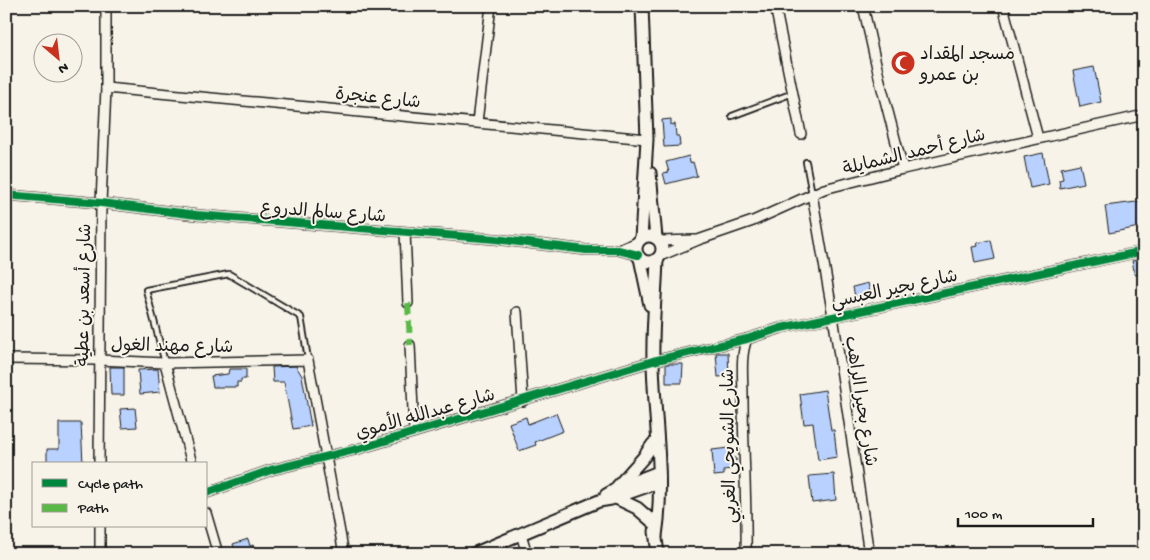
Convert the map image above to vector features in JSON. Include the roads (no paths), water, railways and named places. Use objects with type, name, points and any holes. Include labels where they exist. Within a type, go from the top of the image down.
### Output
[{"type":"street","name":"شارع أسعد بن عطية","points":[[100,462],[101,203],[106,88],[106,6]]},
{"type":"street","points":[[477,122],[491,6]]},
{"type":"street","points":[[642,6],[647,139],[639,240],[636,248],[652,317]]},
{"type":"street","points":[[775,6],[801,134]]},
{"type":"street","points":[[863,6],[903,169]]},
{"type":"street","points":[[1003,6],[1038,138]]},
{"type":"street","name":"شارع عنجرة","points":[[106,88],[647,139]]},
{"type":"street","name":"شارع أحمد الشمايلة","points":[[658,257],[698,240],[753,221],[824,190],[903,169],[1144,115]]},
{"type":"street","points":[[646,159],[650,173],[658,240],[662,248],[658,257],[652,317],[656,431],[654,522],[658,554]]},
{"type":"street","name":"شارع بحيرا الراهب","points":[[812,194],[833,316],[869,554]]},
{"type":"street","name":"شارع سالم الدروع","points":[[6,195],[101,203],[197,215],[495,239],[586,250],[618,250],[639,256]]},
{"type":"street","points":[[405,232],[408,303]]},
{"type":"street","points":[[639,240],[650,236],[658,240]]},
{"type":"street","name":"شارع سالم الدروع","points":[[618,250],[639,240]]},
{"type":"street","name":"شارع أحمد الشمايلة","points":[[658,240],[698,240]]},
{"type":"street","name":"شارع بجير العبسي","points":[[653,361],[833,316],[1144,251]]},
{"type":"street","points":[[639,256],[650,262],[658,257]]},
{"type":"street","points":[[517,312],[523,401]]},
{"type":"street","name":"شارع الشويحي الغربي","points":[[746,554],[743,373],[744,347],[747,338]]},
{"type":"street","points":[[410,345],[414,432]]},
{"type":"street","name":"شارع مهند الغول","points":[[6,359],[164,363],[308,360]]},
{"type":"street","points":[[308,360],[344,554]]},
{"type":"street","name":"شارع عبدالله الأموي","points":[[208,492],[272,470],[326,457],[523,401],[653,361]]},
{"type":"street","points":[[164,363],[191,462]]},
{"type":"street","points":[[656,431],[653,444],[659,520],[656,536]]},
{"type":"street","points":[[615,494],[653,444]]},
{"type":"street","points":[[473,554],[656,478]]},
{"type":"street","points":[[615,494],[654,522]]},
{"type":"street","points":[[208,520],[218,554]]},
{"type":"street","points":[[100,528],[100,554]]},
{"type":"street","points":[[521,534],[527,554]]},
{"type":"lane","points":[[732,116],[793,93]]},
{"type":"lane","points":[[806,162],[812,194]]},
{"type":"lane","points":[[164,363],[146,290],[229,274],[301,317],[308,360]]},
{"type":"place","name":"مسجد المقداد بن عمرو","points":[[903,63]]}]
